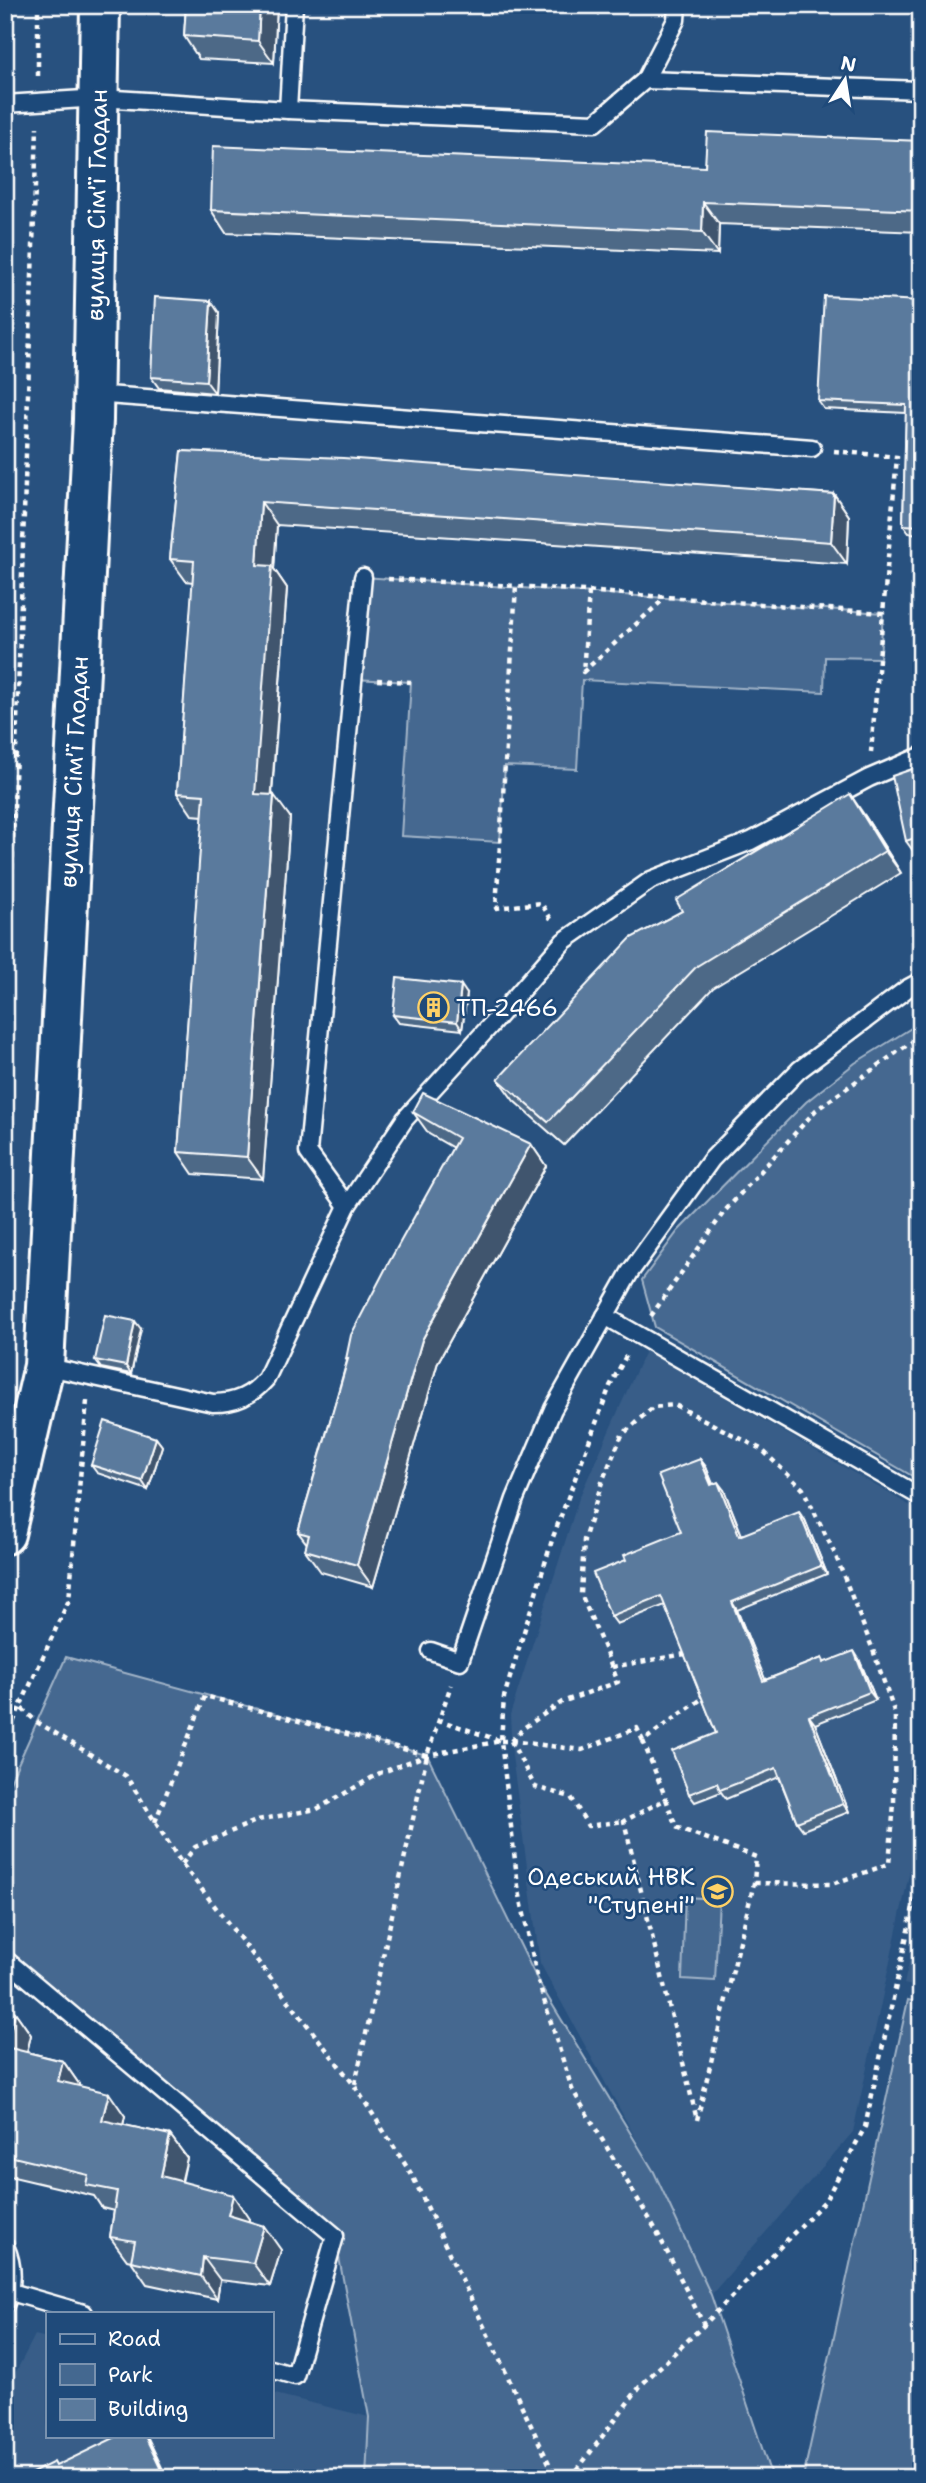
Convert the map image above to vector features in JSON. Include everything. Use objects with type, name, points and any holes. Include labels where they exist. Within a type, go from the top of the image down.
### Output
[{"type":"street","name":"вулиця Сім'ї Глодан","points":[[5,1534],[44,1366],[93,394],[100,5]]},
{"type":"lane","points":[[288,110],[294,5]]},
{"type":"lane","points":[[5,104],[100,98],[288,110],[595,123],[645,80],[676,20],[677,5]]},
{"type":"lane","points":[[645,80],[921,90]]},
{"type":"lane","points":[[93,394],[812,448]]},
{"type":"lane","points":[[347,1206],[308,1152],[363,577]]},
{"type":"lane","points":[[44,1366],[213,1403],[228,1403],[256,1391],[266,1379],[347,1206],[405,1118],[491,1026],[564,941],[651,880],[751,841],[869,778],[921,756]]},
{"type":"lane","points":[[431,1651],[460,1661],[515,1499],[553,1409],[630,1272],[711,1160],[799,1070],[921,981]]},
{"type":"lane","points":[[605,1316],[921,1496]]},
{"type":"lane","points":[[5,1959],[335,2236],[295,2376],[273,2370]]},
{"type":"lane","points":[[5,2245],[12,2272],[8,2298],[79,2312]]},
{"type":"path","points":[[5,1078],[38,5]]},
{"type":"path","points":[[812,448],[897,457],[869,778]]},
{"type":"path","points":[[363,577],[883,613]]},
{"type":"path","points":[[516,586],[496,908],[541,903],[564,941]]},
{"type":"path","points":[[589,592],[583,672],[666,598]]},
{"type":"path","points":[[354,679],[411,682]]},
{"type":"path","points":[[5,1740],[69,1600],[89,1376]]},
{"type":"path","points":[[511,1741],[562,1702],[618,1682],[581,1594],[584,1540],[603,1479],[622,1435],[653,1407],[675,1405],[761,1449],[803,1489],[835,1554],[873,1650],[895,1714],[894,1803],[889,1864],[832,1885],[754,1883]]},
{"type":"path","points":[[612,1667],[685,1654],[689,1664]]},
{"type":"path","points":[[354,2085],[426,1755],[460,1661]]},
{"type":"path","points":[[643,1741],[703,1698],[698,1686]]},
{"type":"path","points":[[155,1822],[205,1696],[426,1755]]},
{"type":"path","points":[[20,1707],[37,1722],[127,1776],[182,1864],[354,2085],[412,2175],[556,2478]]},
{"type":"path","points":[[439,1720],[501,1741]]},
{"type":"path","points":[[182,1864],[195,1846],[258,1820],[317,1808],[380,1773],[426,1755],[501,1741],[582,1751],[637,1728],[676,1827],[756,1857],[754,1883],[697,2120],[624,1821]]},
{"type":"path","points":[[501,1741],[518,1886],[538,1981],[572,2089],[656,2230],[704,2325]]},
{"type":"path","points":[[511,1741],[535,1787],[570,1797],[589,1826],[624,1821],[666,1799]]},
{"type":"path","points":[[571,2478],[640,2385],[704,2325],[825,2201],[864,2127],[921,1871]]},
{"type":"shaded area","name":"Одеський НВК \"Ступені\"","points":[[645,1351],[921,1512],[921,1819],[853,2132],[711,2295],[654,2172],[540,1963],[512,1756],[510,1715],[579,1498]]},
{"type":"shaded area","points":[[921,1910],[921,1988],[904,1984]]},
{"type":"shaded area","points":[[35,2335],[46,2338],[46,2438],[273,2438],[273,2393],[369,2417],[366,2478],[5,2478],[5,2393]]},
{"type":"green space","points":[[363,577],[883,613],[880,658],[825,657],[824,692],[582,680],[577,769],[505,766],[500,842],[401,836],[411,682],[354,679]]},
{"type":"green space","points":[[921,1022],[921,1481],[655,1327],[642,1280],[678,1231],[806,1102],[855,1063]]},
{"type":"green space","points":[[66,1657],[427,1755],[538,1981],[654,2172],[711,2295],[772,2478],[366,2478],[369,2417],[335,2236],[5,1959],[5,1793]]},
{"type":"green space","points":[[685,1897],[719,1899],[715,1981],[682,1979]]},
{"type":"green space","points":[[908,2000],[921,2003],[921,2478],[803,2478]]},
{"type":"building","points":[[186,5],[260,5],[258,41],[184,36]]},
{"type":"building","points":[[707,132],[921,141],[921,211],[703,202],[702,232],[211,210],[213,146],[705,167]]},
{"type":"building","points":[[824,296],[921,301],[921,526],[903,525],[906,405],[818,401]]},
{"type":"building","points":[[155,297],[211,301],[206,381],[151,377]]},
{"type":"building","points":[[181,451],[343,458],[834,494],[831,542],[261,502],[257,565],[272,566],[255,794],[274,795],[247,1157],[178,1152],[204,795],[177,793],[194,561],[170,559]]},
{"type":"building","points":[[921,766],[921,836],[906,841],[892,776]]},
{"type":"building","points":[[850,794],[885,851],[697,966],[548,1122],[498,1079],[631,938],[682,911],[676,900]]},
{"type":"building","name":"ТП-2466","points":[[397,978],[461,985],[457,1022],[393,1015]]},
{"type":"building","points":[[423,1093],[531,1144],[422,1340],[357,1565],[305,1550],[309,1535],[298,1532],[348,1359],[351,1335],[458,1138],[413,1112]]},
{"type":"building","points":[[105,1315],[135,1321],[126,1366],[95,1360]]},
{"type":"building","points":[[105,1421],[156,1438],[142,1481],[91,1465]]},
{"type":"building","points":[[700,1459],[711,1485],[718,1482],[739,1536],[799,1512],[821,1566],[732,1602],[763,1681],[822,1658],[823,1663],[854,1651],[870,1692],[809,1716],[843,1804],[797,1822],[776,1768],[720,1790],[717,1783],[689,1794],[672,1751],[716,1733],[661,1596],[611,1616],[593,1573],[626,1560],[624,1555],[681,1532],[658,1475]]},
{"type":"building","points":[[5,2009],[15,2012],[6,2047],[63,2061],[58,2081],[109,2093],[102,2120],[170,2135],[161,2176],[233,2195],[228,2215],[264,2226],[253,2263],[203,2257],[201,2276],[131,2261],[135,2241],[110,2237],[117,2191],[86,2185],[88,2175],[5,2155]]},
{"type":"building","points":[[114,2438],[146,2438],[165,2478],[22,2478],[54,2462],[56,2466]]},
{"type":"place","name":"ТП-2466","points":[[433,1008]]},
{"type":"place","name":"Одеський НВК \"Ступені\"","points":[[718,1891]]}]
